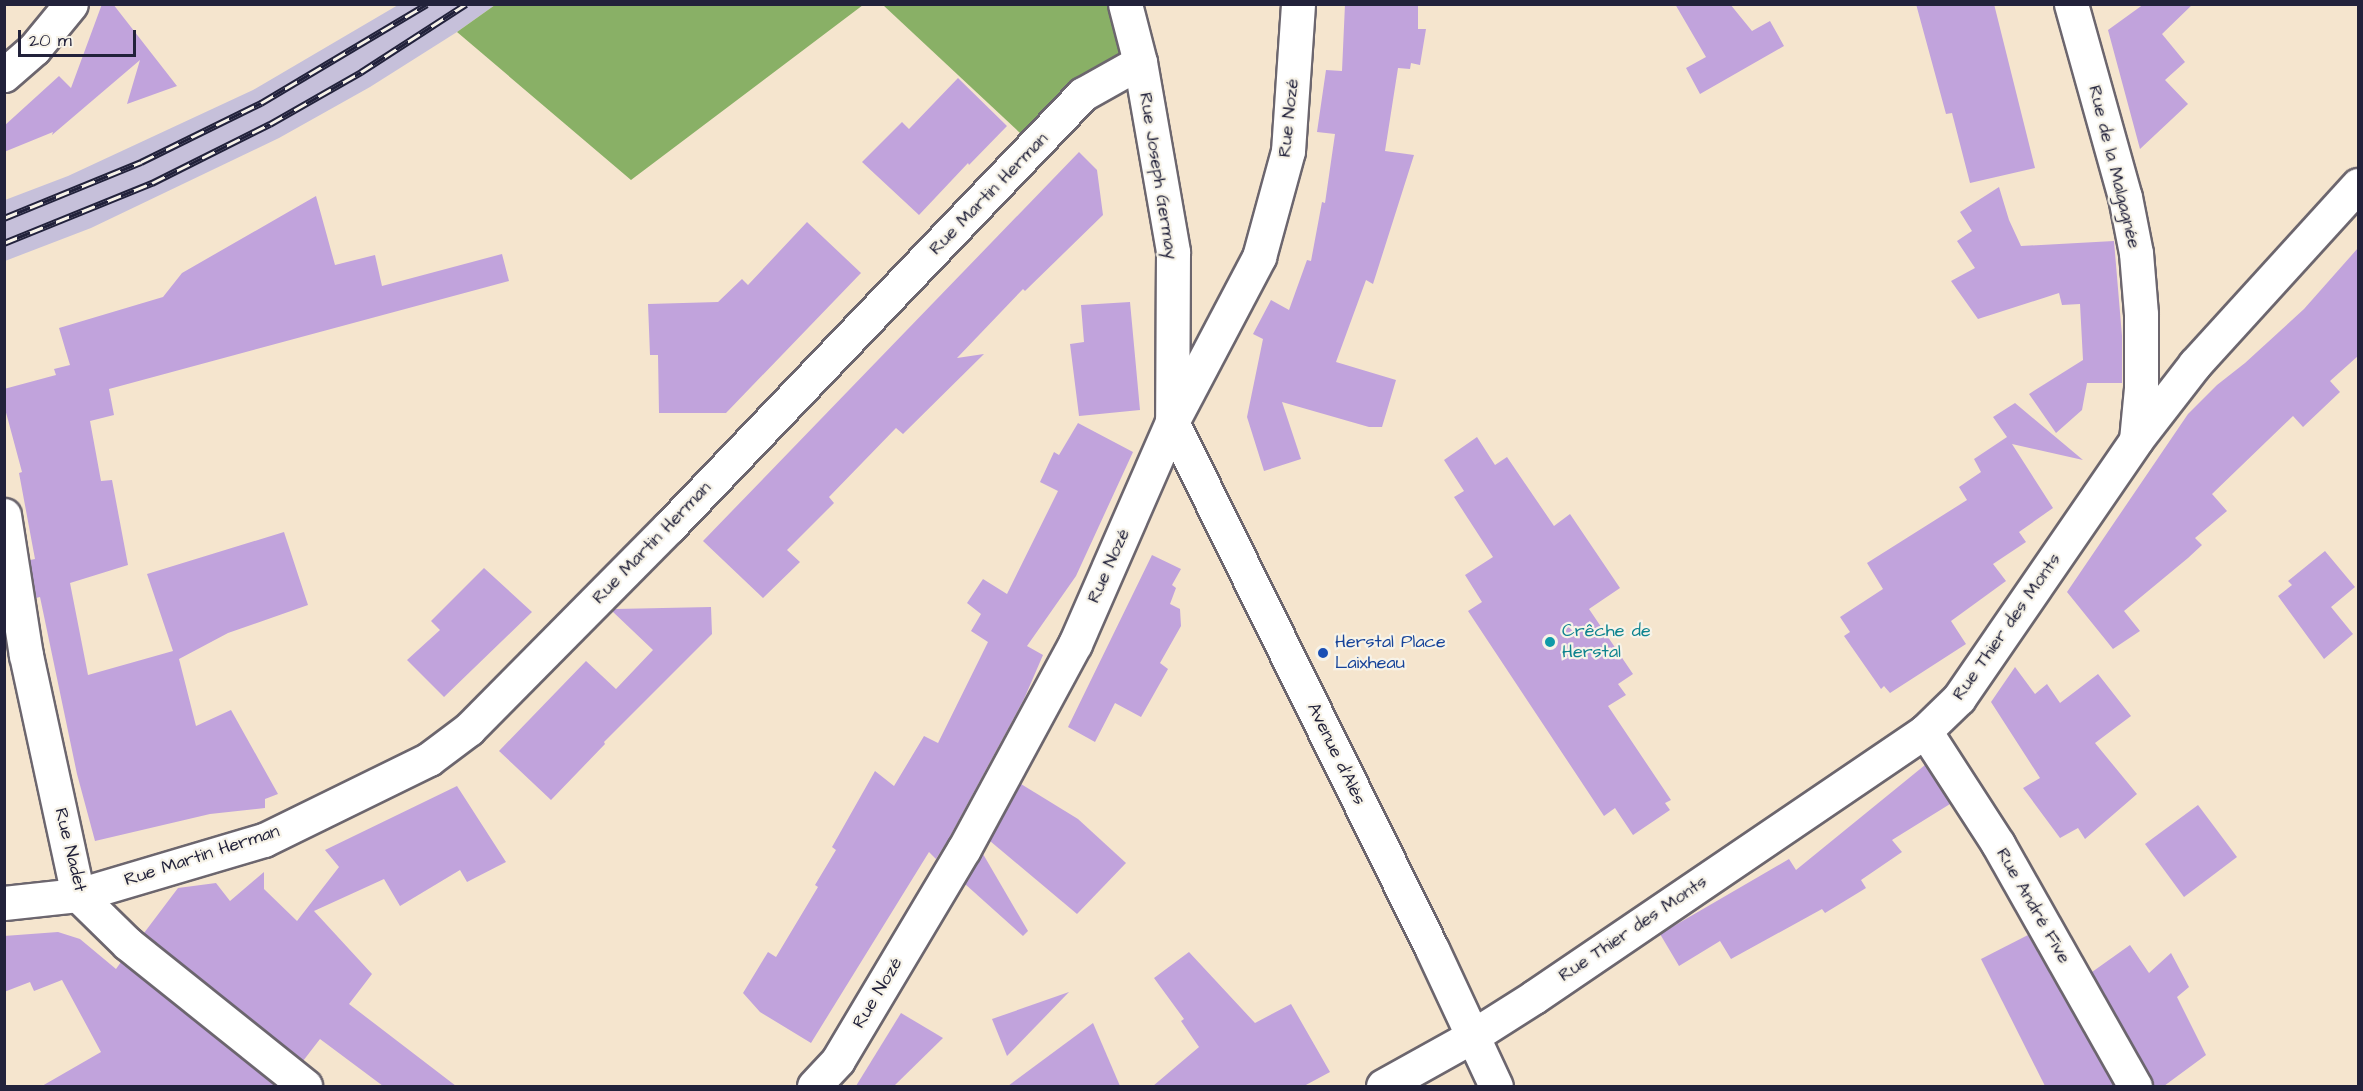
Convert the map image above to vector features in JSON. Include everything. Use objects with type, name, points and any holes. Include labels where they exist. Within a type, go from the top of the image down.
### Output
[{"type":"street","points":[[4,75],[34,50],[71,4]]},
{"type":"street","name":"Rue Joseph Germay","points":[[1125,4],[1140,62],[1173,252],[1172,422]]},
{"type":"street","name":"Rue Nozé","points":[[814,1086],[838,1060],[964,849],[1075,644],[1172,422],[1259,257],[1288,151],[1298,4]]},
{"type":"street","name":"Rue de la Malgagnée","points":[[2071,4],[2125,197],[2136,254],[2141,314],[2141,388],[2136,440]]},
{"type":"street","name":"Rue Martin Herman","points":[[4,903],[78,895],[264,840],[429,759],[469,729],[677,519],[1083,94],[1140,62]]},
{"type":"street","name":"Rue Thier des Monts","points":[[1383,1086],[1472,1037],[1924,730],[1966,689],[2136,440],[2195,364],[2358,185]]},
{"type":"street","name":"Avenue d'Alès","points":[[1172,422],[1427,939],[1496,1086]]},
{"type":"street","name":"Rue Nadet","points":[[4,515],[15,653],[78,895],[128,945],[305,1086]]},
{"type":"street","name":"Rue André Five","points":[[1924,730],[1998,844],[2135,1086]]},
{"type":"shaded area","points":[[398,5],[495,5],[370,87],[279,138],[91,228],[5,261],[5,200],[68,176],[253,90]]},
{"type":"green space","points":[[495,5],[863,5],[631,180],[457,32]]},
{"type":"green space","points":[[883,5],[1135,5],[1140,62],[1035,147]]},
{"type":"building","points":[[102,4],[113,4],[177,86],[127,104],[140,60],[52,135],[53,132],[4,152],[4,126],[59,76],[71,88]]},
{"type":"building","points":[[1345,4],[1418,4],[1418,29],[1426,29],[1420,65],[1411,63],[1410,69],[1398,68],[1385,151],[1414,155],[1373,284],[1366,280],[1336,362],[1396,380],[1382,427],[1369,427],[1282,402],[1301,459],[1264,471],[1247,417],[1263,339],[1253,334],[1271,300],[1289,310],[1307,260],[1311,261],[1322,202],[1325,203],[1335,134],[1317,132],[1326,70],[1342,71]]},
{"type":"building","points":[[1675,4],[1730,4],[1752,31],[1770,21],[1784,46],[1700,94],[1686,68],[1706,57]]},
{"type":"building","points":[[1916,4],[1994,4],[2035,168],[1970,183],[1952,113],[1946,114]]},
{"type":"building","points":[[2144,4],[2193,4],[2162,34],[2185,62],[2165,80],[2188,104],[2140,149],[2108,30]]},
{"type":"building","points":[[958,78],[1007,126],[919,215],[862,162],[902,122],[909,129]]},
{"type":"building","points":[[1079,152],[1097,170],[1103,215],[1025,291],[1023,289],[957,358],[984,354],[903,434],[896,428],[829,497],[834,503],[787,550],[800,562],[763,598],[703,541]]},
{"type":"building","points":[[1999,187],[2009,220],[2021,246],[2114,241],[2122,336],[2122,383],[2087,383],[2082,410],[2056,433],[2029,394],[2083,360],[2080,304],[2062,305],[2059,293],[1978,319],[1951,281],[1975,268],[1957,241],[1972,231],[1960,212]]},
{"type":"building","points":[[316,196],[335,265],[375,255],[382,286],[502,254],[509,281],[109,389],[114,415],[90,421],[101,481],[112,480],[128,565],[70,583],[88,675],[173,651],[147,574],[284,532],[308,605],[228,633],[179,659],[196,726],[231,710],[278,794],[265,799],[265,808],[210,814],[95,841],[77,774],[40,597],[36,598],[30,560],[35,559],[19,473],[22,472],[4,405],[4,389],[56,375],[54,369],[70,365],[59,328],[163,297],[182,273]]},
{"type":"building","points":[[807,222],[861,273],[726,413],[659,413],[658,355],[650,355],[648,304],[718,302],[742,279],[748,285]]},
{"type":"building","points":[[2358,248],[2358,356],[2330,381],[2340,392],[2303,427],[2293,416],[2212,494],[2227,511],[2195,538],[2202,545],[2124,611],[2140,631],[2113,649],[2067,592],[2188,414],[2217,385],[2245,363],[2304,309]]},
{"type":"building","points":[[1130,302],[1140,410],[1079,416],[1070,344],[1084,342],[1081,305]]},
{"type":"building","points":[[2015,403],[2083,460],[2012,444],[2053,508],[2019,532],[2026,542],[1993,564],[2006,581],[1951,621],[1966,644],[1890,693],[1884,686],[1881,689],[1844,636],[1850,632],[1840,617],[1883,589],[1867,563],[1967,500],[1959,487],[1981,472],[1974,459],[2007,437],[1993,417]]},
{"type":"building","points":[[1078,423],[1133,452],[1076,576],[1027,646],[1043,655],[1024,699],[948,840],[936,859],[929,852],[811,1043],[760,1012],[743,993],[768,952],[776,957],[818,887],[815,885],[836,850],[832,847],[875,771],[894,786],[924,736],[938,743],[988,642],[971,631],[981,614],[967,603],[983,579],[1007,594],[1058,491],[1040,482],[1054,452],[1059,455]]},
{"type":"building","name":"Crêche de Herstal","points":[[1477,437],[1495,465],[1507,457],[1554,526],[1570,514],[1620,588],[1589,609],[1633,674],[1618,684],[1626,695],[1608,706],[1671,800],[1665,803],[1670,810],[1633,835],[1615,808],[1604,816],[1468,611],[1482,602],[1465,575],[1493,557],[1454,497],[1464,491],[1444,460]]},
{"type":"building","points":[[2325,551],[2355,587],[2331,607],[2353,634],[2324,659],[2278,596],[2292,585],[2288,581]]},
{"type":"building","points":[[1152,555],[1181,569],[1172,585],[1176,588],[1170,604],[1180,609],[1181,626],[1160,663],[1168,669],[1141,717],[1115,703],[1095,742],[1068,727]]},
{"type":"building","points":[[484,568],[532,612],[444,697],[407,660],[440,630],[431,621]]},
{"type":"building","points":[[711,607],[712,634],[604,742],[605,744],[551,800],[499,751],[586,661],[616,689],[653,650],[612,611],[615,609]]},
{"type":"building","points":[[2015,667],[2035,694],[2047,684],[2060,703],[2098,674],[2131,716],[2095,743],[2137,794],[2085,839],[2078,828],[2060,838],[2023,788],[2040,778],[1991,702]]},
{"type":"building","points":[[1925,765],[1950,804],[1892,840],[1902,852],[1861,880],[1866,888],[1825,913],[1822,909],[1731,959],[1720,941],[1679,966],[1660,934],[1789,859],[1796,870]]},
{"type":"building","points":[[1021,784],[1078,819],[1126,863],[1077,914],[990,841]]},
{"type":"building","points":[[457,786],[506,862],[467,882],[460,870],[400,906],[384,879],[314,911],[372,974],[349,1004],[456,1086],[383,1086],[320,1039],[303,1061],[144,933],[178,888],[216,883],[230,901],[264,872],[264,889],[297,921],[339,867],[325,850]]},
{"type":"building","points":[[2198,805],[2237,857],[2184,897],[2145,844]]},
{"type":"building","points":[[983,854],[1028,931],[1023,936],[965,884]]},
{"type":"building","points":[[58,932],[80,939],[116,969],[121,962],[276,1086],[42,1086],[101,1052],[62,980],[34,991],[30,982],[4,992],[4,936]]},
{"type":"building","points":[[2028,935],[2114,1086],[2045,1086],[1981,959]]},
{"type":"building","points":[[2130,945],[2149,973],[2171,953],[2189,987],[2177,997],[2206,1055],[2164,1086],[2154,1086],[2092,972]]},
{"type":"building","points":[[1189,952],[1255,1023],[1291,1004],[1330,1072],[1304,1086],[1153,1086],[1199,1047],[1181,1021],[1184,1019],[1154,978]]},
{"type":"building","points":[[1069,992],[1007,1056],[992,1019]]},
{"type":"building","points":[[901,1013],[943,1038],[894,1086],[856,1086]]},
{"type":"building","points":[[1093,1023],[1120,1086],[1008,1086]]},
{"type":"railway","points":[[4,218],[141,162],[261,103],[427,4]]},
{"type":"railway","points":[[4,243],[152,183],[270,124],[361,72],[466,4]]},
{"type":"place","name":"Crêche de Herstal","points":[[1550,642]]},
{"type":"place","name":"Herstal Place Laixheau","points":[[1323,653]]}]
